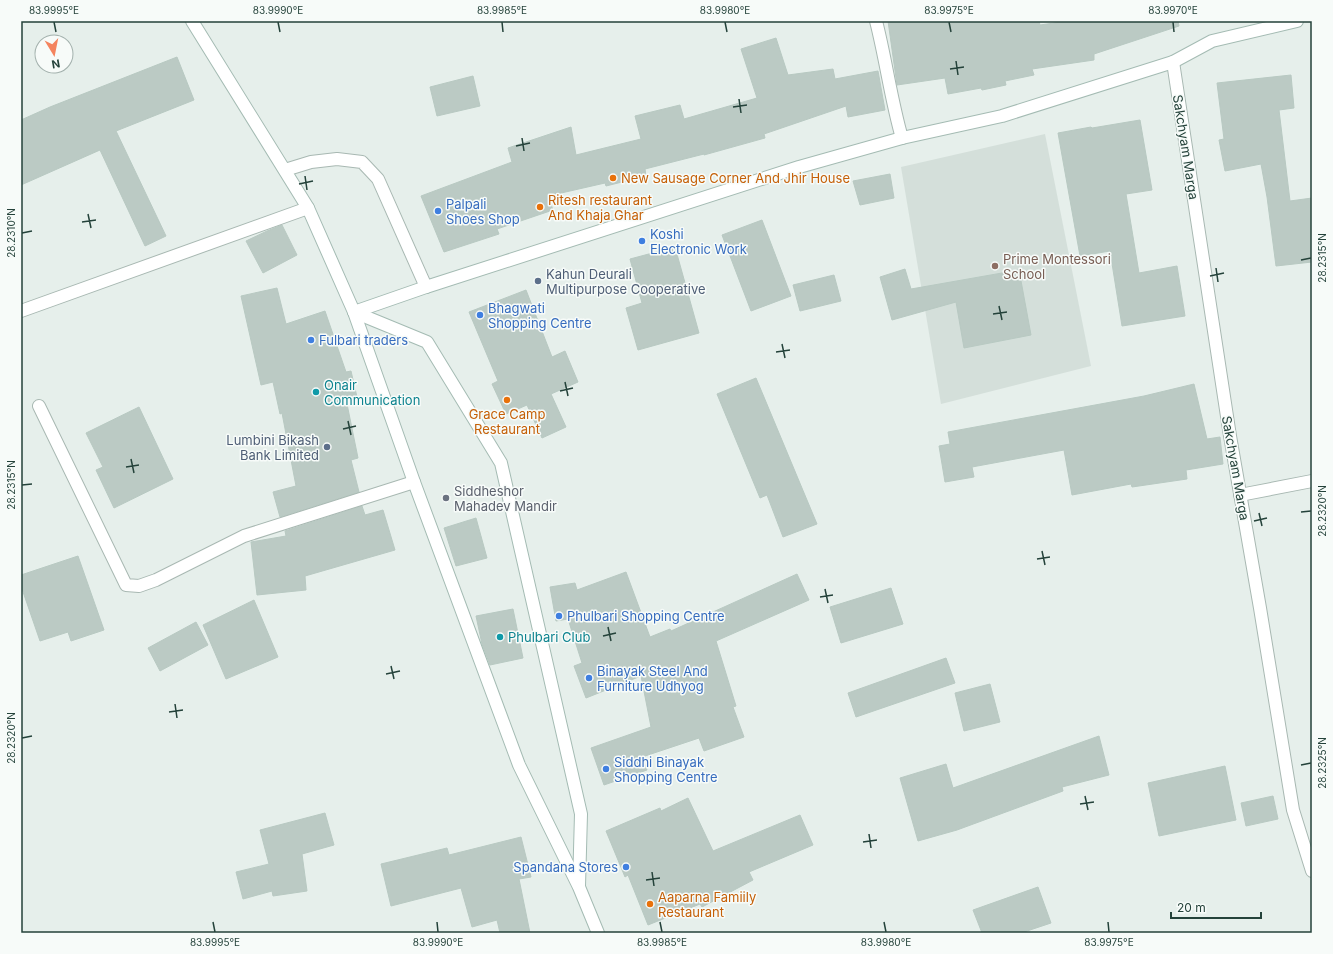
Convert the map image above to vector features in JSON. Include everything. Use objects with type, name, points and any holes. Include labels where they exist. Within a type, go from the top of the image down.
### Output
[{"type":"main road","points":[[192,21],[308,208],[354,312],[414,482],[519,765],[579,887],[598,933]]},
{"type":"main road","points":[[876,21],[883,47],[893,107],[902,138]]},
{"type":"main road","points":[[354,312],[426,287],[791,170],[902,138],[1002,116],[1173,62],[1212,41],[1297,21]]},
{"type":"main road","name":"Sakchyam Marga","points":[[1173,62],[1230,436],[1293,810],[1312,871]]},
{"type":"main road","points":[[285,170],[311,162],[337,159],[362,162],[378,179],[426,287]]},
{"type":"main road","points":[[21,311],[308,208]]},
{"type":"main road","points":[[354,312],[427,342],[501,462],[581,814],[579,887]]},
{"type":"main road","points":[[39,406],[126,585],[138,586],[156,580],[244,536],[414,482]]},
{"type":"main road","points":[[1240,495],[1312,481]]},
{"type":"shaded area","name":"Prime Montessori School","points":[[1045,134],[1091,366],[941,404],[901,167]]},
{"type":"building","points":[[888,21],[1039,21],[1040,25],[1068,21],[1178,21],[1179,26],[1094,54],[1094,60],[1032,69],[1034,75],[1005,81],[1006,85],[982,90],[981,88],[948,94],[945,78],[897,85]]},
{"type":"building","points":[[776,38],[788,75],[833,69],[835,79],[878,71],[885,110],[848,117],[846,106],[764,134],[765,138],[704,155],[645,169],[646,176],[606,186],[605,183],[548,196],[553,210],[497,229],[499,234],[444,252],[421,196],[512,162],[508,148],[571,127],[576,155],[641,139],[635,116],[680,105],[684,119],[757,98],[741,49]]},
{"type":"building","points":[[177,57],[194,100],[116,131],[166,236],[145,246],[100,150],[21,185],[21,120]]},
{"type":"building","points":[[1291,75],[1294,108],[1279,110],[1290,201],[1312,198],[1312,262],[1276,266],[1261,164],[1225,171],[1219,140],[1224,139],[1217,83]]},
{"type":"building","points":[[473,76],[480,106],[437,116],[430,87]]},
{"type":"building","points":[[1140,120],[1152,190],[1126,194],[1139,273],[1177,266],[1185,316],[1122,326],[1110,251],[1080,256],[1058,133]]},
{"type":"building","points":[[890,174],[894,198],[860,205],[853,181]]},
{"type":"building","points":[[762,220],[791,296],[751,311],[722,235]]},
{"type":"building","points":[[282,225],[297,255],[263,273],[246,241]]},
{"type":"building","points":[[675,247],[699,333],[638,350],[626,308],[642,303],[630,259]]},
{"type":"building","points":[[905,269],[911,289],[1019,270],[1031,335],[964,348],[956,302],[892,320],[880,277]]},
{"type":"building","points":[[834,275],[841,301],[800,311],[793,285]]},
{"type":"building","points":[[277,288],[286,324],[325,311],[346,372],[351,371],[357,397],[346,399],[358,458],[351,460],[359,492],[280,517],[273,492],[296,486],[282,413],[280,414],[273,382],[261,385],[241,296]]},
{"type":"building","points":[[526,290],[552,357],[565,351],[578,382],[551,394],[566,427],[542,438],[527,405],[506,414],[492,384],[498,381],[469,312]]},
{"type":"building","points":[[756,378],[817,524],[783,537],[767,495],[760,498],[717,394]]},
{"type":"building","points":[[1194,384],[1207,439],[1220,437],[1223,464],[1186,470],[1187,479],[1132,487],[1131,484],[1072,495],[1064,450],[972,467],[974,477],[945,482],[939,446],[950,444],[948,432],[1144,396]]},
{"type":"building","points":[[139,407],[173,479],[114,508],[96,470],[103,467],[86,433]]},
{"type":"building","points":[[362,506],[365,515],[383,510],[395,550],[305,576],[306,590],[257,595],[251,542],[286,536],[285,531]]},
{"type":"building","points":[[476,518],[487,558],[456,566],[444,528]]},
{"type":"building","points":[[78,556],[104,630],[71,641],[68,632],[40,641],[21,586],[21,575]]},
{"type":"building","points":[[626,572],[650,637],[670,629],[671,631],[797,574],[809,600],[716,641],[736,706],[733,707],[744,737],[704,751],[699,738],[642,757],[647,770],[604,785],[591,748],[651,727],[641,676],[586,698],[574,666],[582,663],[568,619],[556,621],[550,587],[575,583],[577,590]]},
{"type":"building","points":[[891,588],[903,624],[841,643],[830,607]]},
{"type":"building","points":[[254,600],[278,657],[226,679],[203,625]]},
{"type":"building","name":"Phulbari Club","points":[[513,609],[523,658],[490,665],[482,644],[476,616]]},
{"type":"building","points":[[196,622],[208,645],[160,671],[148,648]]},
{"type":"building","points":[[946,658],[955,683],[856,717],[848,693]]},
{"type":"building","points":[[990,684],[1000,722],[964,731],[955,693]]},
{"type":"building","points":[[1099,736],[1109,775],[1062,787],[1063,791],[957,830],[918,841],[900,778],[946,764],[953,788]]},
{"type":"building","points":[[1225,766],[1236,820],[1159,836],[1148,783]]},
{"type":"building","points":[[1273,796],[1278,819],[1246,826],[1241,803]]},
{"type":"building","points":[[688,798],[713,851],[800,815],[813,845],[749,872],[753,880],[702,907],[700,904],[648,925],[628,875],[625,877],[606,831],[660,808],[661,811]]},
{"type":"building","points":[[325,813],[334,845],[302,854],[307,891],[273,896],[272,891],[243,899],[236,872],[269,864],[260,830]]},
{"type":"building","points":[[521,837],[531,877],[519,879],[530,933],[500,933],[497,920],[472,927],[461,888],[391,906],[381,864],[447,848],[449,855]]},
{"type":"building","points":[[1038,887],[1051,923],[1021,933],[982,933],[973,910]]},
{"type":"place","name":"New Sausage Corner And Jhir House","points":[[613,178]]},
{"type":"place","name":"Ritesh restaurant And Khaja Ghar","points":[[540,207]]},
{"type":"place","name":"Palpali Shoes Shop","points":[[438,211]]},
{"type":"place","name":"Koshi Electronic Work","points":[[642,241]]},
{"type":"place","name":"Prime Montessori School","points":[[995,266]]},
{"type":"place","name":"Kahun Deurali Multipurpose Cooperative","points":[[538,281]]},
{"type":"place","name":"Bhagwati Shopping Centre","points":[[480,315]]},
{"type":"place","name":"Fulbari traders","points":[[311,340]]},
{"type":"place","name":"Onair Communication","points":[[316,392]]},
{"type":"place","name":"Grace Camp Restaurant","points":[[507,400]]},
{"type":"place","name":"Lumbini Bikash Bank Limited","points":[[327,447]]},
{"type":"place","name":"Siddheshor Mahadev Mandir","points":[[446,498]]},
{"type":"place","name":"Phulbari Shopping Centre","points":[[559,616]]},
{"type":"place","name":"Phulbari Club","points":[[500,637]]},
{"type":"place","name":"Binayak Steel And Furniture Udhyog","points":[[589,678]]},
{"type":"place","name":"Siddhi Binayak Shopping Centre","points":[[606,769]]},
{"type":"place","name":"Spandana Stores","points":[[626,867]]},
{"type":"place","name":"Aaparna Famiily Restaurant","points":[[650,904]]}]
